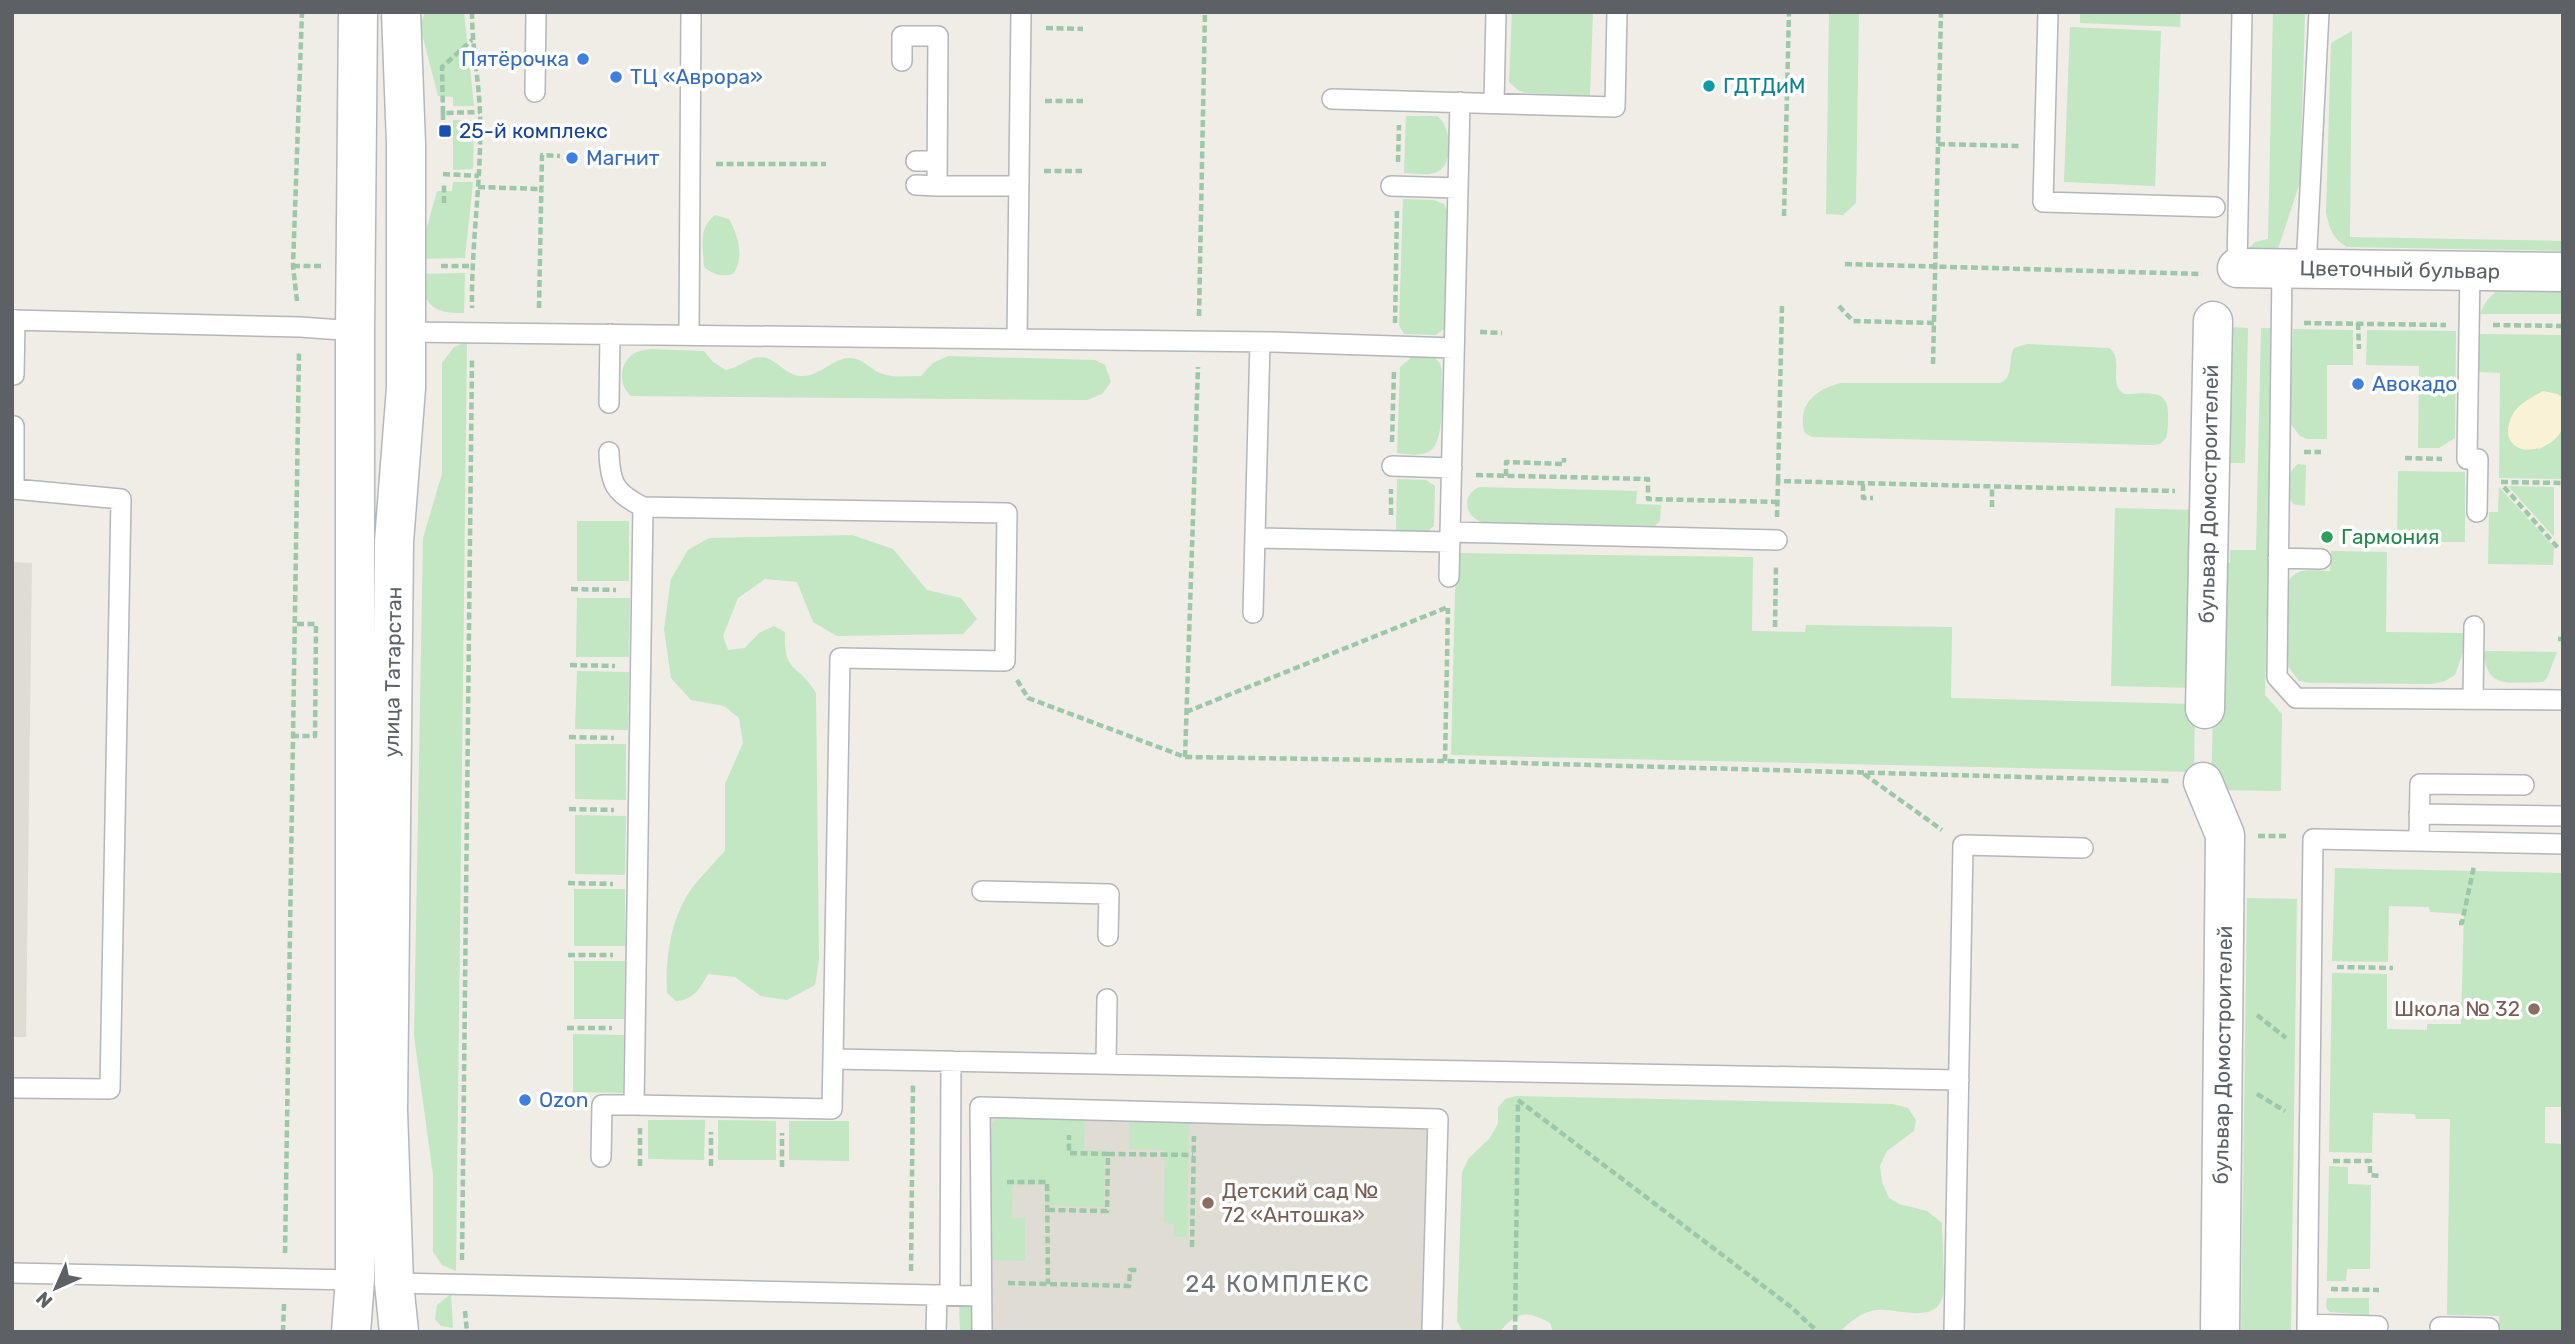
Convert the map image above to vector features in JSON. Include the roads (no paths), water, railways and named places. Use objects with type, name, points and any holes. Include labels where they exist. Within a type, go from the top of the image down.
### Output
[{"type":"street","name":"улица Татарстан","points":[[351,1332],[355,1280],[355,331],[358,12]]},
{"type":"street","name":"улица Татарстан","points":[[399,1332],[394,1283],[388,1111],[394,541],[406,388],[406,144],[401,12]]},
{"type":"street","name":"Цветочный бульвар","points":[[2225,271],[2294,269],[2563,272]]},
{"type":"street","name":"бульвар Домостроителей","points":[[2205,709],[2213,321]]},
{"type":"street","name":"бульвар Домостроителей","points":[[2203,782],[2225,835],[2220,1332]]},
{"type":"lane","points":[[535,92],[536,12]]},
{"type":"lane","points":[[689,335],[691,12]]},
{"type":"lane","points":[[1494,103],[1496,12]]},
{"type":"lane","points":[[1332,99],[1615,107],[1617,12]]},
{"type":"lane","points":[[2048,12],[2043,202],[2215,207]]},
{"type":"lane","points":[[2225,271],[2242,12]]},
{"type":"lane","points":[[2319,12],[2294,269],[2282,322],[2277,677],[2296,698],[2563,700]]},
{"type":"lane","points":[[1017,339],[1021,20]]},
{"type":"lane","points":[[902,61],[902,36],[938,36],[937,186]]},
{"type":"lane","points":[[1449,577],[1460,102]]},
{"type":"lane","points":[[916,161],[937,161]]},
{"type":"lane","points":[[916,185],[937,186],[1018,179]]},
{"type":"lane","points":[[1391,186],[1458,188]]},
{"type":"lane","points":[[2470,271],[2468,459],[2478,459],[2477,512]]},
{"type":"lane","points":[[14,375],[14,320],[300,327],[355,331]]},
{"type":"lane","points":[[405,332],[1199,341],[1454,348]]},
{"type":"lane","points":[[610,334],[610,403]]},
{"type":"lane","points":[[1253,613],[1260,342]]},
{"type":"lane","points":[[12,1088],[110,1089],[121,499],[14,489],[14,426]]},
{"type":"lane","points":[[601,1157],[602,1105],[832,1109],[840,658],[1005,661],[1007,513],[643,507],[623,497],[610,475],[609,452]]},
{"type":"lane","points":[[1392,466],[1451,471]]},
{"type":"lane","points":[[637,1105],[635,1029],[643,507]]},
{"type":"lane","points":[[1255,538],[1777,540]]},
{"type":"lane","points":[[2278,558],[2320,559]]},
{"type":"lane","points":[[2473,699],[2474,626]]},
{"type":"lane","points":[[2419,841],[2420,783],[2524,785]]},
{"type":"lane","points":[[2419,814],[2563,816]]},
{"type":"lane","points":[[2378,1326],[2307,1328],[2313,839],[2563,844]]},
{"type":"lane","points":[[1954,1332],[1963,845],[2083,848]]},
{"type":"lane","points":[[982,891],[1109,894],[1108,936]]},
{"type":"lane","points":[[1106,1064],[1107,999]]},
{"type":"lane","points":[[833,1059],[1959,1080]]},
{"type":"lane","points":[[936,1332],[944,1295],[951,1061]]},
{"type":"lane","points":[[982,1332],[979,1107],[1438,1119],[1432,1332]]},
{"type":"lane","points":[[12,1273],[355,1280]]},
{"type":"lane","points":[[394,1283],[944,1295],[981,1289]]},
{"type":"lane","points":[[2441,1327],[2489,1328],[2489,1332]]},
{"type":"place","name":"Пятёрочка","points":[[583,59]]},
{"type":"place","name":"ТЦ «Аврора»","points":[[616,77]]},
{"type":"place","name":"ГДТДиМ","points":[[1709,86]]},
{"type":"place","name":"25-й комплекс","points":[[445,131]]},
{"type":"place","name":"Магнит","points":[[572,158]]},
{"type":"place","name":"Авокадо","points":[[2358,384]]},
{"type":"place","name":"Гармония","points":[[2327,537]]},
{"type":"place","name":"Школа № 32","points":[[2534,1009]]},
{"type":"place","name":"Ozon","points":[[525,1100]]},
{"type":"place","name":"Детский сад № 72 «Антошка»","points":[[1208,1203]]},
{"type":"district","name":"24 КОМПЛЕКС","points":[[1278,1284]]}]
